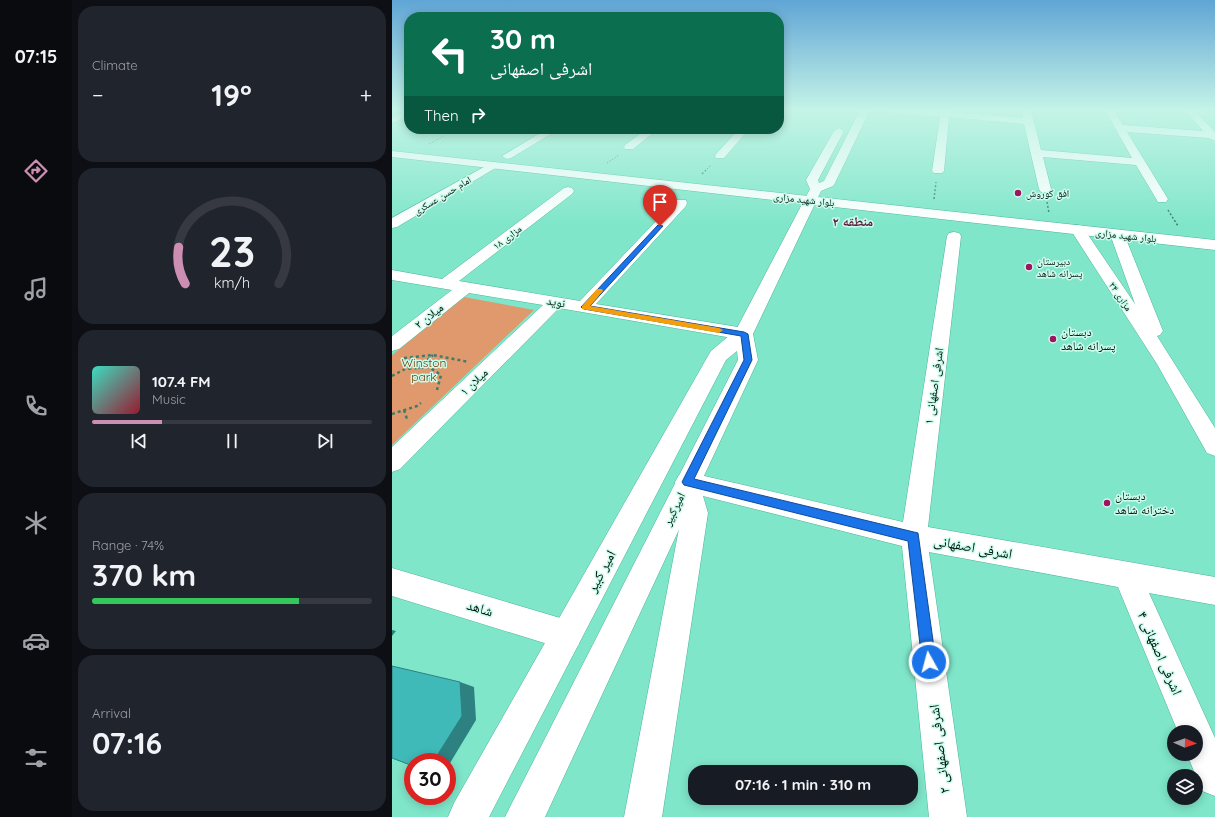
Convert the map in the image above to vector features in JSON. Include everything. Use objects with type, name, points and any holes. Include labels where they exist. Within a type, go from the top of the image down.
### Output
[{"type":"main road","name":"بلوار شهید مزاری","points":[[392,150],[406,148]]},
{"type":"main road","name":"بلوار شهید مزاری","points":[[427,148],[699,177],[813,194],[1077,229],[1114,227]]},
{"type":"main road","points":[[813,194],[812,180],[829,148]]},
{"type":"main road","points":[[744,334],[813,194],[829,183],[846,148]]},
{"type":"main road","name":"بلوار شهید مزاری","points":[[392,150],[493,165],[813,194],[934,202],[1114,227],[1215,245]]},
{"type":"main road","name":"امیرکبیر","points":[[525,817],[687,482],[748,360],[744,334]]},
{"type":"main road","name":"امیر کبیر","points":[[468,817],[718,356],[744,334]]},
{"type":"street","points":[[507,156],[521,148]]},
{"type":"street","points":[[720,156],[727,148]]},
{"type":"street","points":[[938,171],[941,148]]},
{"type":"street","points":[[1035,148],[1045,188]]},
{"type":"street","points":[[1131,148],[1162,199]]},
{"type":"street","points":[[1036,153],[1140,162]]},
{"type":"street","name":"امام حسن عسکری","points":[[392,224],[493,165]]},
{"type":"street","name":"مزاری ۱۸","points":[[445,284],[568,191]]},
{"type":"street","points":[[584,307],[681,203]]},
{"type":"street","points":[[1114,227],[1165,362],[1215,447]]},
{"type":"street","name":"مزاری ۲۴","points":[[1077,229],[1165,362]]},
{"type":"street","name":"اشرفی اصفهانی ۱","points":[[914,537],[954,236]]},
{"type":"street","name":"نوید","points":[[392,275],[744,334]]},
{"type":"street","name":"میلان ۲","points":[[395,352],[466,287]]},
{"type":"street","name":"میلان ۱","points":[[392,462],[556,302]]},
{"type":"street","points":[[643,817],[695,513],[687,482]]},
{"type":"street","name":"اشرفی اصفهانی","points":[[687,482],[914,537],[1215,591]]},
{"type":"street","name":"اشرفی اصفهانی ۲","points":[[914,537],[948,817]]},
{"type":"street","name":"اشرفی اصفهانی ۴","points":[[1126,574],[1192,725]]},
{"type":"street","name":"شاهد","points":[[392,582],[567,635]]},
{"type":"street","points":[[1203,751],[1215,778]]},
{"type":"path","points":[[603,166],[627,148]]},
{"type":"path","points":[[699,177],[720,156]]},
{"type":"path","points":[[934,202],[938,171]]},
{"type":"path","points":[[1162,199],[1179,228]]},
{"type":"path","points":[[395,352],[433,355],[491,366]]},
{"type":"path","points":[[418,368],[433,355]]},
{"type":"path","points":[[392,376],[405,369],[429,367],[441,375],[437,390],[432,394]]},
{"type":"path","points":[[392,414],[417,406],[422,402]]},
{"type":"green space","name":"Winston park","points":[[464,297],[534,310],[392,445],[392,355]]},
{"type":"building","points":[[392,666],[460,682],[462,716],[439,753],[404,753],[404,763],[392,758]]},
{"type":"slow traffic","points":[[600,291],[584,307],[719,330]]},
{"type":"place","name":"افق کوروش","points":[[1018,193]]},
{"type":"place","name":"دبیرستان پسرانه شاهد","points":[[1029,267]]},
{"type":"place","name":"دبستان پسرانه شاهد","points":[[1053,339]]},
{"type":"place","name":"دبستان دخترانه شاهد","points":[[1107,503]]},
{"type":"district","name":"منطقه ۲","points":[[853,221]]},
{"type":"route","points":[[660,226],[584,307],[744,334],[748,360],[687,482],[914,537],[929,662]]}]
